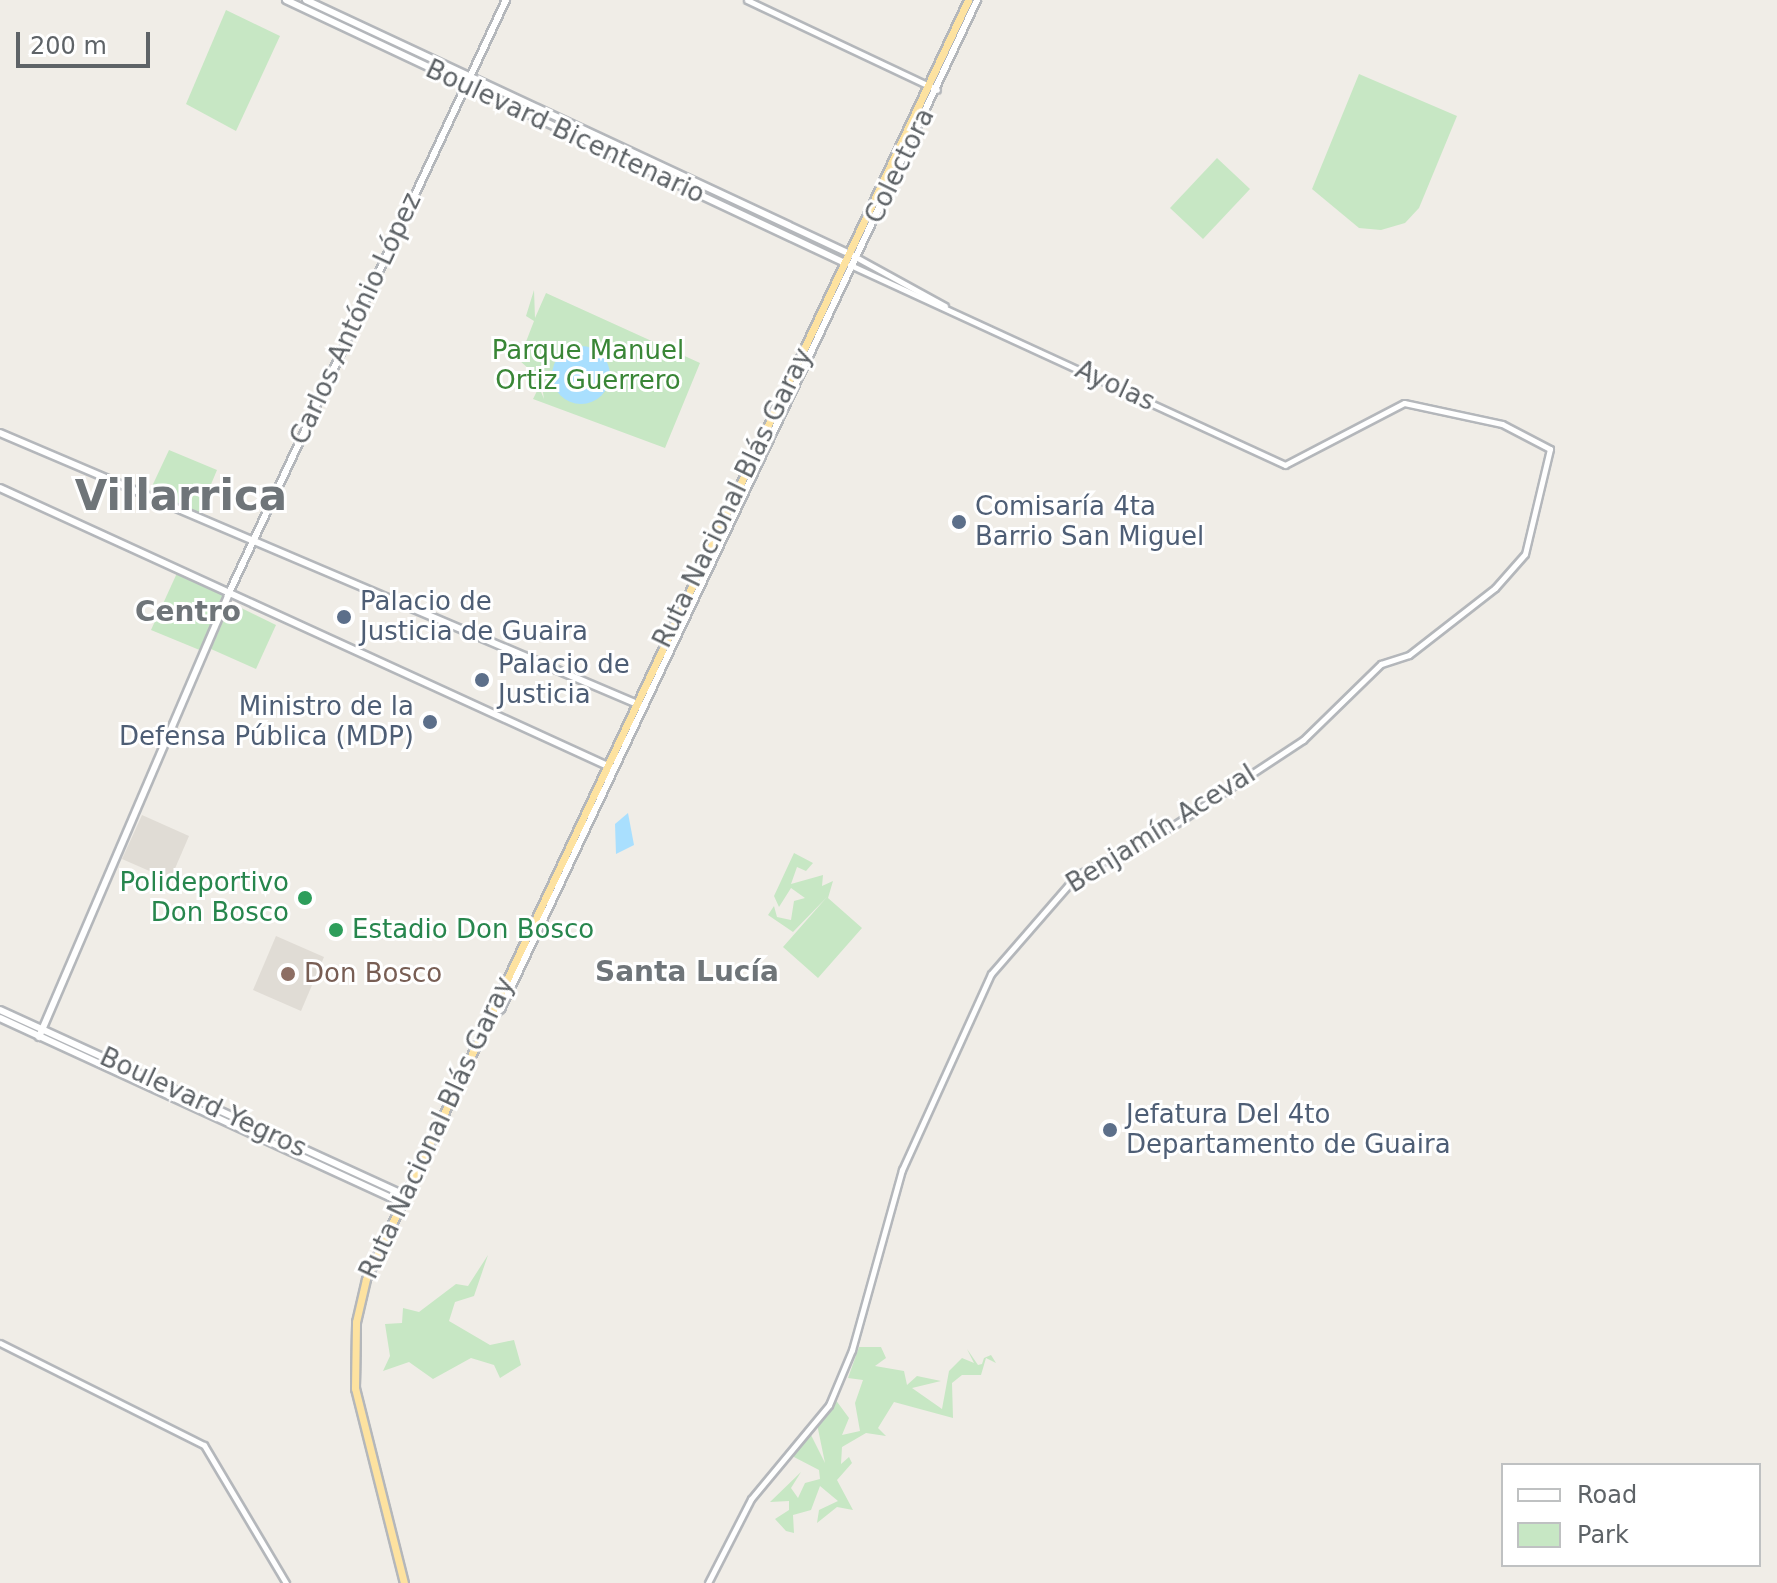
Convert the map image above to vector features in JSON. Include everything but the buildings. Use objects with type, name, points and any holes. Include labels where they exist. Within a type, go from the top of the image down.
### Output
[{"type":"highway","name":"Ruta Nacional Blás Garay","points":[[404,1583],[359,1415],[354,1363],[362,1290],[610,766],[635,703],[934,88],[968,0]]},
{"type":"main road","name":"Boulevard Bicentenario","points":[[286,0],[848,264]]},
{"type":"main road","name":"Boulevard Bicentenario","points":[[306,0],[853,255]]},
{"type":"main road","name":"Carlos António López","points":[[40,1034],[228,595],[506,0]]},
{"type":"main road","name":"Colectora","points":[[934,88],[977,0]]},
{"type":"main road","points":[[488,1021],[501,1009],[610,766],[667,654],[820,331],[848,264]]},
{"type":"main road","points":[[0,433],[252,543],[635,703]]},
{"type":"main road","points":[[0,488],[228,595],[610,766]]},
{"type":"main road","name":"Boulevard Yegros","points":[[0,1010],[40,1034]]},
{"type":"main road","name":"Boulevard Yegros","points":[[0,1018],[404,1200]]},
{"type":"street","points":[[747,0],[934,88]]},
{"type":"street","points":[[853,255],[945,307]]},
{"type":"street","points":[[848,264],[945,307]]},
{"type":"street","name":"Ayolas","points":[[945,307],[1285,465],[1404,403],[1502,424],[1550,449]]},
{"type":"street","name":"Benjamín Aceval","points":[[708,1583],[751,1499],[829,1405],[902,1170],[991,974],[1077,875],[1171,827],[1303,740],[1376,667],[1409,655],[1495,588],[1525,554],[1550,449]]},
{"type":"street","points":[[0,1343],[204,1445],[286,1583]]},
{"type":"shaded area","points":[[142,815],[189,836],[170,880],[122,859]]},
{"type":"shaded area","name":"Don Bosco","points":[[276,936],[324,957],[301,1011],[253,990]]},
{"type":"green space","points":[[226,10],[280,36],[236,131],[186,104]]},
{"type":"green space","points":[[1359,74],[1457,116],[1419,208],[1405,223],[1381,230],[1359,228],[1312,189]]},
{"type":"green space","points":[[1217,158],[1250,189],[1203,239],[1170,208]]},
{"type":"green space","name":"Parque Manuel Ortiz Guerrero","points":[[534,290],[535,318],[546,293],[700,363],[665,448],[533,399],[539,387],[544,399],[541,380],[519,360],[534,321],[526,316]]},
{"type":"green space","points":[[169,450],[217,470],[197,518],[147,497]]},
{"type":"green space","points":[[177,573],[226,596],[202,651],[151,630]]},
{"type":"green space","points":[[231,603],[276,625],[256,669],[211,649]]},
{"type":"green space","points":[[794,853],[813,863],[806,871],[797,867],[791,884],[823,875],[822,886],[833,881],[828,898],[862,928],[818,978],[783,947],[827,897],[793,932],[768,915],[774,906],[777,917],[791,920],[794,901],[805,898],[791,888],[779,907],[774,896]]},
{"type":"green space","points":[[488,1255],[474,1296],[455,1302],[449,1321],[490,1345],[514,1340],[521,1365],[500,1378],[494,1365],[471,1358],[433,1379],[409,1362],[383,1371],[390,1356],[385,1324],[402,1323],[403,1308],[419,1312],[456,1284],[468,1286]]},
{"type":"green space","points":[[859,1347],[881,1347],[886,1358],[875,1366],[904,1371],[907,1385],[917,1376],[941,1381],[912,1388],[942,1409],[949,1371],[962,1358],[974,1363],[967,1349],[978,1365],[984,1358],[991,1355],[996,1363],[986,1358],[981,1375],[962,1375],[952,1383],[953,1418],[894,1402],[878,1428],[886,1436],[866,1433],[842,1447],[841,1464],[849,1457],[852,1463],[837,1480],[853,1510],[837,1507],[817,1523],[819,1510],[838,1501],[820,1486],[811,1510],[793,1515],[794,1533],[786,1531],[775,1519],[789,1510],[789,1501],[770,1502],[801,1472],[791,1488],[798,1498],[805,1483],[820,1479],[819,1470],[792,1456],[811,1435],[825,1463],[817,1424],[835,1399],[849,1418],[842,1435],[860,1431],[855,1403],[863,1380],[848,1378]]},
{"type":"water","points":[[581,346],[602,354],[610,375],[602,396],[581,404],[560,396],[552,375],[560,354]]},
{"type":"water","points":[[628,813],[634,845],[616,854],[615,824]]},
{"type":"place","name":"Comisaría 4ta Barrio San Miguel","points":[[959,522]]},
{"type":"place","name":"Palacio de Justicia de Guaira","points":[[344,617]]},
{"type":"place","name":"Palacio de Justicia","points":[[482,680]]},
{"type":"place","name":"Ministro de la Defensa Pública (MDP)","points":[[430,722]]},
{"type":"place","name":"Polideportivo Don Bosco","points":[[305,898]]},
{"type":"place","name":"Estadio Don Bosco","points":[[336,930]]},
{"type":"place","name":"Don Bosco","points":[[288,974]]},
{"type":"place","name":"Jefatura Del 4to Departamento de Guaira","points":[[1110,1130]]},
{"type":"district","name":"Villarrica","points":[[181,496]]},
{"type":"district","name":"Centro","points":[[188,612]]},
{"type":"district","name":"Santa Lucía","points":[[687,972]]}]
